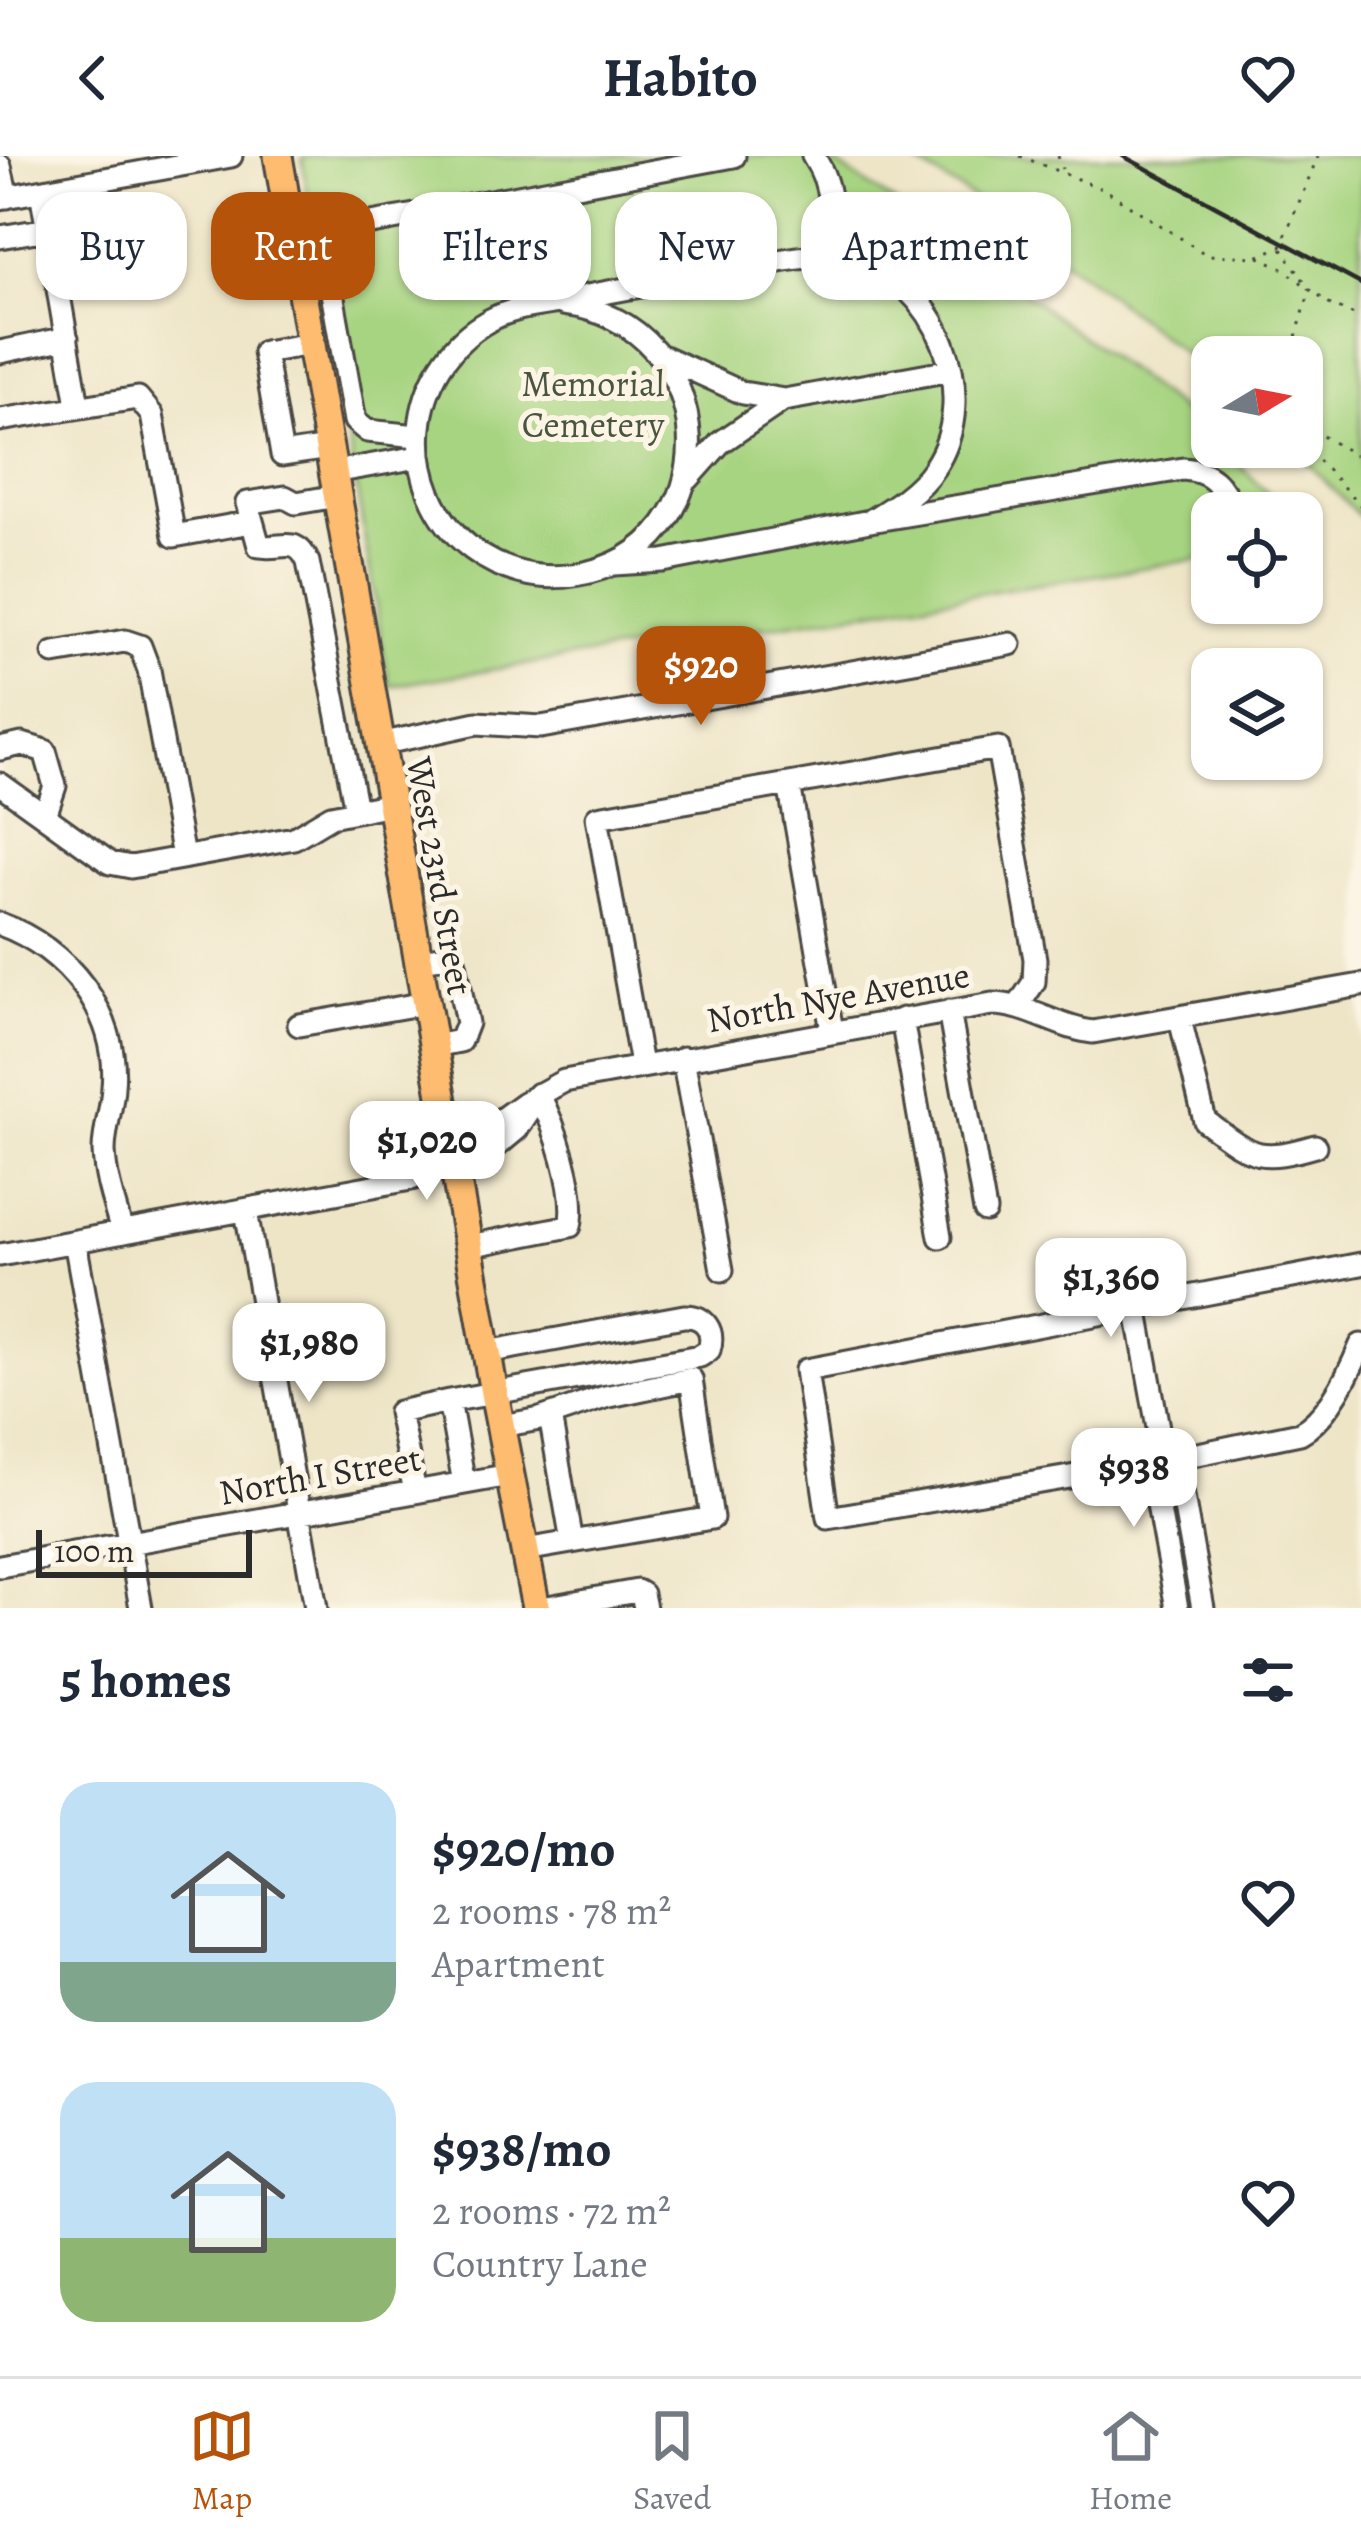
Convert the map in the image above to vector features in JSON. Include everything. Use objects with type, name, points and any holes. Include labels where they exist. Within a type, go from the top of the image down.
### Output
[{"type":"main road","name":"West 23rd Street","points":[[278,156],[494,1393],[539,1608]]},
{"type":"street","points":[[0,166],[3,198],[232,156]]},
{"type":"street","points":[[420,455],[355,421],[325,254],[327,238],[350,227],[604,167],[734,156]]},
{"type":"street","points":[[813,156],[831,192]]},
{"type":"street","points":[[0,238],[36,232]]},
{"type":"street","points":[[801,260],[516,309],[464,338],[430,384],[420,455],[433,502],[452,530],[496,564],[526,574],[563,577],[614,564],[663,561],[1183,469],[1202,470],[1225,492]]},
{"type":"street","points":[[60,300],[78,405]]},
{"type":"street","points":[[870,521],[895,506],[933,470],[952,421],[951,370],[934,321],[916,300]]},
{"type":"street","points":[[563,304],[616,318],[662,356],[679,385],[689,418],[691,452],[684,484]]},
{"type":"street","points":[[0,352],[67,338]]},
{"type":"street","points":[[311,344],[264,352],[282,455],[334,476]]},
{"type":"street","points":[[662,356],[743,393],[784,400],[951,370]]},
{"type":"street","points":[[0,420],[138,398],[152,415],[174,536],[250,522]]},
{"type":"street","points":[[614,564],[657,531],[684,484],[719,443],[784,400]]},
{"type":"street","points":[[356,810],[308,562],[302,548],[293,543],[259,546],[247,503],[285,497],[296,503],[334,476],[420,455]]},
{"type":"street","points":[[54,653],[125,641],[140,646],[149,670],[183,857]]},
{"type":"street","points":[[380,744],[477,723],[541,727],[1010,644]]},
{"type":"street","points":[[0,749],[22,743],[44,751],[55,786],[45,816]]},
{"type":"street","points":[[641,1065],[597,817],[998,748],[1035,959],[1034,982],[1018,1006]]},
{"type":"street","points":[[0,784],[110,863],[131,867],[294,838],[331,816],[391,804]]},
{"type":"street","points":[[789,784],[832,1031]]},
{"type":"street","points":[[0,924],[32,940],[78,978],[103,1021],[114,1086],[104,1150],[122,1232]]},
{"type":"street","points":[[418,960],[448,956],[455,963],[467,1023],[460,1041],[434,1046]]},
{"type":"street","name":"North Nye Avenue","points":[[538,1094],[564,1081],[641,1065],[997,1004],[1018,1006],[1093,1033],[1361,985]]},
{"type":"street","points":[[299,1024],[426,1003]]},
{"type":"street","points":[[949,1011],[985,1211]]},
{"type":"street","points":[[902,1019],[940,1237]]},
{"type":"street","points":[[1180,1019],[1205,1120],[1250,1154],[1277,1157],[1315,1146]]},
{"type":"street","points":[[683,1058],[722,1270]]},
{"type":"street","points":[[0,1255],[411,1179],[485,1154],[525,1120],[538,1094]]},
{"type":"street","points":[[469,1246],[570,1226],[573,1211],[556,1127],[538,1094]]},
{"type":"street","points":[[246,1211],[316,1608]]},
{"type":"street","points":[[75,1241],[141,1608]]},
{"type":"street","points":[[1361,1264],[806,1370],[828,1518],[1271,1442],[1313,1426],[1361,1345]]},
{"type":"street","points":[[1136,1306],[1164,1461],[1180,1480],[1203,1608]]},
{"type":"street","points":[[415,1492],[400,1412],[700,1356],[710,1350],[712,1338],[696,1315],[487,1352]]},
{"type":"street","points":[[500,1426],[692,1379],[712,1518],[525,1550]]},
{"type":"street","points":[[449,1401],[464,1483]]},
{"type":"street","points":[[550,1416],[572,1542]]},
{"type":"street","points":[[1164,1461],[1154,1483],[1177,1608]]},
{"type":"street","name":"North I Street","points":[[0,1565],[510,1475]]},
{"type":"street","points":[[539,1608],[637,1591],[645,1608]]},
{"type":"path","points":[[1020,156],[1063,171],[1131,205],[1198,252],[1220,257],[1257,256],[1281,247],[1318,156]]},
{"type":"path","points":[[1058,156],[1063,171]]},
{"type":"path","points":[[1281,247],[1310,290]]},
{"type":"path","points":[[1257,256],[1281,266],[1329,304],[1361,318]]},
{"type":"path","points":[[1296,336],[1310,290]]},
{"type":"path","points":[[1323,436],[1355,455]]},
{"type":"path","points":[[1323,465],[1361,506]]},
{"type":"green space","name":"Memorial Cemetery","points":[[824,156],[878,192],[801,192],[801,300],[1034,300],[1191,418],[1191,468],[1242,468],[1267,492],[1191,492],[1191,560],[389,686],[325,300],[375,300],[375,192],[308,192],[302,158]]},
{"type":"green space","points":[[905,156],[1361,156],[1361,518],[1312,468],[1323,468],[1323,336],[1191,336],[1191,361],[1071,266],[1071,192],[963,192]]},
{"type":"railway","points":[[1123,156],[1361,284]]}]
